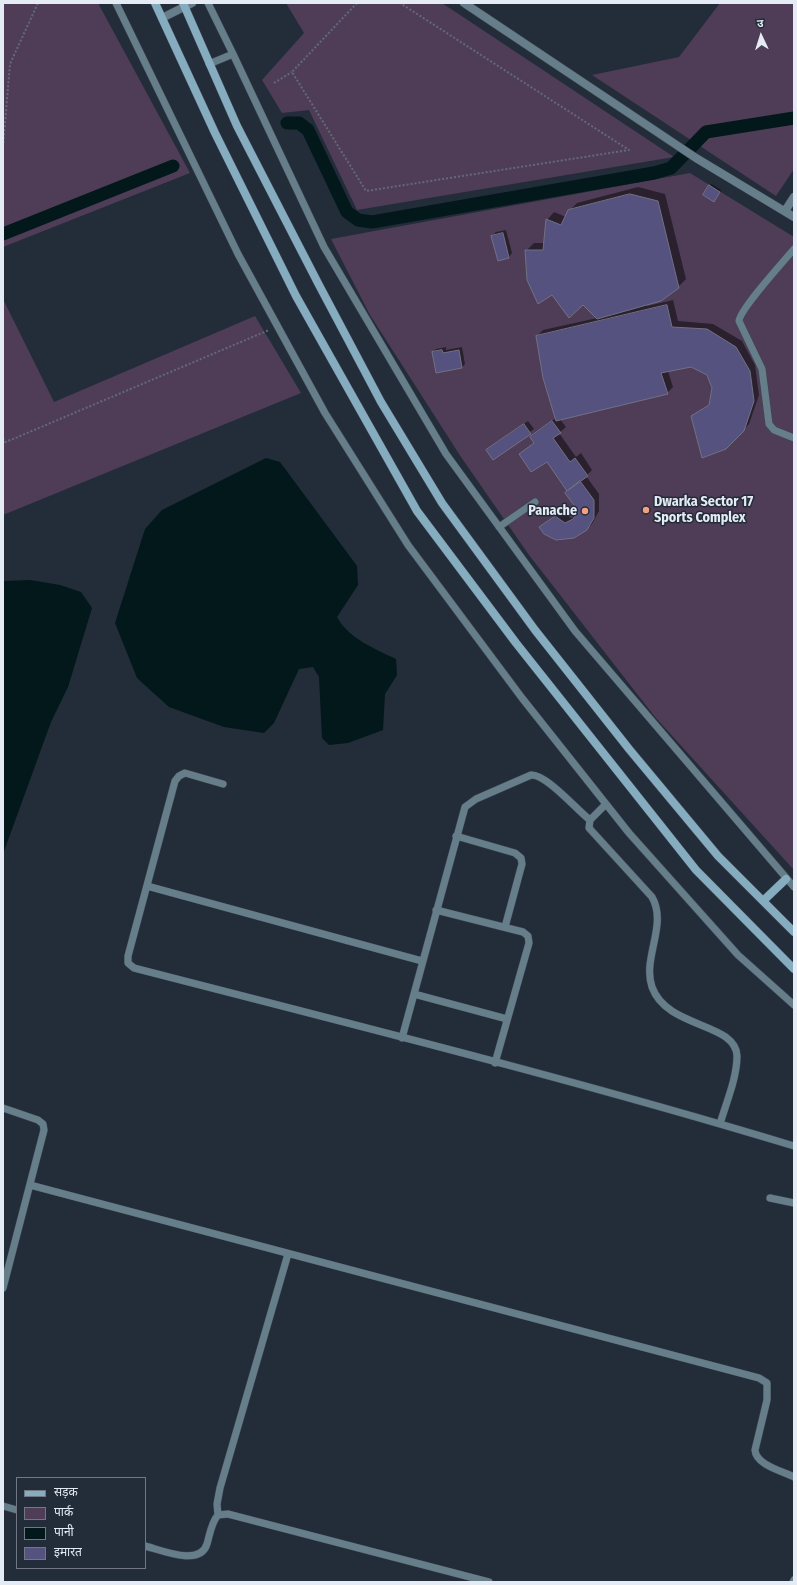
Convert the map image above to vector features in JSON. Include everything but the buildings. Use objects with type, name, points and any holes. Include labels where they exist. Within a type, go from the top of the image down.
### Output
[{"type":"main road","points":[[155,3],[215,133],[296,296],[417,511],[521,649],[696,870],[794,969]]},
{"type":"main road","points":[[187,4],[210,64],[237,126],[381,402],[442,503],[534,630],[624,743],[718,856],[794,932]]},
{"type":"main road","points":[[763,901],[786,879]]},
{"type":"street","points":[[464,3],[696,158],[794,217]]},
{"type":"street","points":[[162,18],[187,4]]},
{"type":"street","points":[[785,211],[794,197]]},
{"type":"lane","points":[[116,3],[238,254],[325,413],[408,545],[522,698],[629,833],[738,955],[794,1005]]},
{"type":"lane","points":[[208,3],[324,247],[446,454],[575,630],[794,887]]},
{"type":"lane","points":[[210,64],[233,54]]},
{"type":"lane","points":[[794,249],[743,312],[740,321],[762,369],[769,424],[774,430],[794,438]]},
{"type":"lane","points":[[499,527],[535,502]]},
{"type":"lane","points":[[223,784],[185,773],[179,776],[175,781],[128,956],[128,963],[134,968],[495,1063],[720,1124],[794,1146]]},
{"type":"lane","points":[[402,1038],[462,813],[469,803],[531,775],[537,774],[552,783],[570,803],[590,820]]},
{"type":"lane","points":[[606,804],[590,820],[589,828],[655,902],[657,922],[651,977],[652,987],[660,1000],[677,1015],[727,1036],[735,1048],[736,1068],[720,1124]]},
{"type":"lane","points":[[456,836],[515,853],[521,858],[522,864],[505,927]]},
{"type":"lane","points":[[147,886],[422,961]]},
{"type":"lane","points":[[436,910],[523,932],[528,936],[529,943],[495,1063]]},
{"type":"lane","points":[[414,994],[507,1019]]},
{"type":"lane","points":[[3,1108],[38,1120],[43,1124],[43,1137],[3,1288]]},
{"type":"lane","points":[[30,1185],[759,1378],[767,1383],[768,1394],[755,1450],[756,1456],[761,1461],[794,1476]]},
{"type":"lane","points":[[770,1198],[794,1203]]},
{"type":"lane","points":[[146,1546],[188,1556],[199,1554],[206,1546],[211,1528],[218,1515],[217,1504],[220,1488],[288,1254]]},
{"type":"lane","points":[[3,1506],[16,1510]]},
{"type":"lane","points":[[218,1515],[234,1515],[489,1582]]},
{"type":"path","points":[[3,147],[10,64],[38,3]]},
{"type":"path","points":[[274,83],[292,72],[357,3]]},
{"type":"path","points":[[292,72],[366,191],[629,150],[400,3]]},
{"type":"path","points":[[3,438],[4,443],[278,327]]},
{"type":"green space","points":[[3,3],[98,3],[190,173],[3,247]]},
{"type":"green space","points":[[286,3],[442,3],[674,157],[357,210],[309,110],[282,113],[262,80],[304,33]]},
{"type":"green space","points":[[720,3],[794,3],[794,169],[776,196],[592,75],[679,57]]},
{"type":"green space","name":"Dwarka Sector 17 Sports Complex","points":[[690,173],[794,237],[794,870],[655,717],[529,555],[461,457],[370,315],[331,239]]},
{"type":"green space","points":[[3,299],[54,402],[255,316],[301,393],[3,515]]},
{"type":"water","points":[[266,458],[280,462],[357,566],[358,585],[337,617],[355,637],[371,647],[396,659],[397,675],[385,694],[383,730],[348,743],[329,745],[322,738],[319,677],[313,667],[299,669],[274,723],[264,733],[224,727],[169,707],[137,678],[115,623],[145,529],[162,510]]},
{"type":"water","points":[[30,580],[60,585],[81,592],[92,608],[68,687],[51,722],[3,854],[3,581]]},
{"type":"waterway","points":[[287,123],[299,123],[308,130],[347,212],[358,220],[372,222],[654,173],[671,168],[706,132],[794,118]]},
{"type":"waterway","points":[[3,234],[173,166]]},
{"type":"place","name":"Dwarka Sector 17 Sports Complex","points":[[646,510]]},
{"type":"place","name":"Panache","points":[[585,511]]}]
